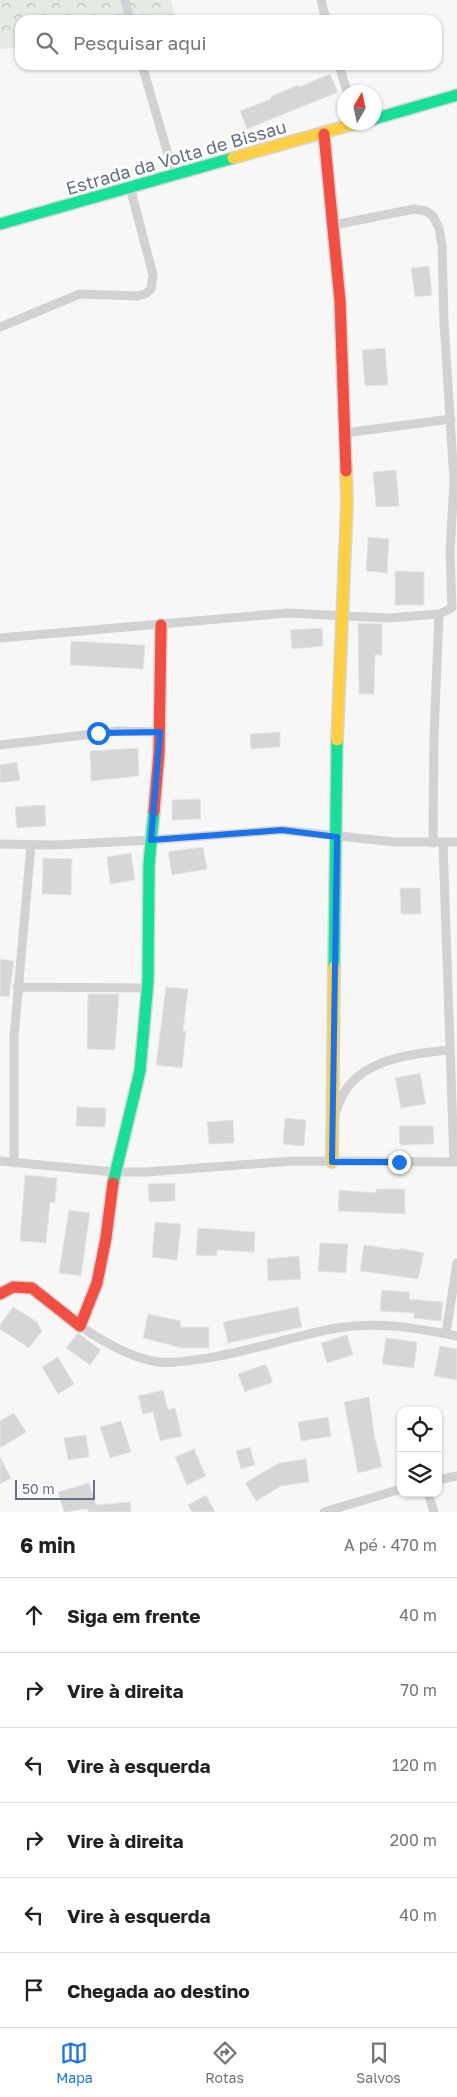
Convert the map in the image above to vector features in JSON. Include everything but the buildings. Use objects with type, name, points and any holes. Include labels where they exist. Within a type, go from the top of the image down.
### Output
[{"type":"street","points":[[124,0],[128,15]]},
{"type":"street","points":[[322,0],[325,15]]},
{"type":"street","points":[[143,70],[174,175]]},
{"type":"street","points":[[340,70],[345,85]]},
{"type":"street","points":[[382,116],[457,95]]},
{"type":"street","name":"Estrada da Volta de Bissau","points":[[0,224],[337,130]]},
{"type":"street","points":[[324,134],[340,301],[347,502],[337,739],[332,1162]]},
{"type":"street","points":[[0,327],[80,294],[137,296],[151,290],[153,275],[130,188]]},
{"type":"street","points":[[0,638],[287,613],[408,618],[439,614],[454,607],[450,553],[454,481],[444,331],[444,260],[439,228],[433,216],[426,211],[414,209],[334,225]]},
{"type":"street","points":[[345,433],[451,419]]},
{"type":"street","points":[[433,843],[434,736],[439,614]]},
{"type":"street","points":[[80,1326],[97,1283],[106,1238],[114,1172],[135,1097],[140,1071],[148,988],[148,892],[160,732],[161,625]]},
{"type":"street","points":[[0,745],[118,731],[160,732]]},
{"type":"street","points":[[0,844],[31,845],[151,840],[275,830],[394,842],[457,842]]},
{"type":"street","points":[[0,1161],[114,1172],[173,1171],[293,1161],[456,1162],[443,843]]},
{"type":"street","points":[[14,1163],[13,1053],[17,987],[31,845]]},
{"type":"street","points":[[17,987],[148,988]]},
{"type":"street","points":[[333,1119],[345,1090],[366,1070],[385,1062],[430,1052],[450,1050]]},
{"type":"street","points":[[446,1334],[457,1263]]},
{"type":"street","points":[[0,1294],[13,1287],[32,1288],[80,1326],[142,1359],[160,1362],[183,1362],[238,1353],[337,1328],[370,1324],[395,1325],[457,1336]]},
{"type":"street","points":[[442,1479],[457,1476]]},
{"type":"street","points":[[324,1512],[397,1489]]},
{"type":"street","points":[[429,1497],[434,1512]]},
{"type":"green space","points":[[0,0],[171,0],[175,15],[15,15],[15,48],[0,49]]},
{"type":"traffic: fast","points":[[382,117],[457,95]]},
{"type":"traffic: fast","points":[[0,224],[233,158]]},
{"type":"traffic: fast","points":[[334,967],[337,740]]},
{"type":"traffic: fast","points":[[113,1183],[140,1071],[148,981],[149,864],[154,811]]},
{"type":"traffic: slow","points":[[233,158],[337,129]]},
{"type":"traffic: slow","points":[[337,740],[347,502],[346,471]]},
{"type":"traffic: slow","points":[[332,1162],[334,967]]},
{"type":"traffic: jam","points":[[324,134],[340,301],[346,471]]},
{"type":"traffic: jam","points":[[154,811],[159,753],[161,625]]},
{"type":"traffic: jam","points":[[0,1294],[13,1287],[32,1288],[80,1326],[97,1283],[106,1238],[113,1183]]},
{"type":"route","points":[[98,733],[118,731],[160,732],[151,840],[282,830],[337,837],[332,1162],[399,1162]]}]
